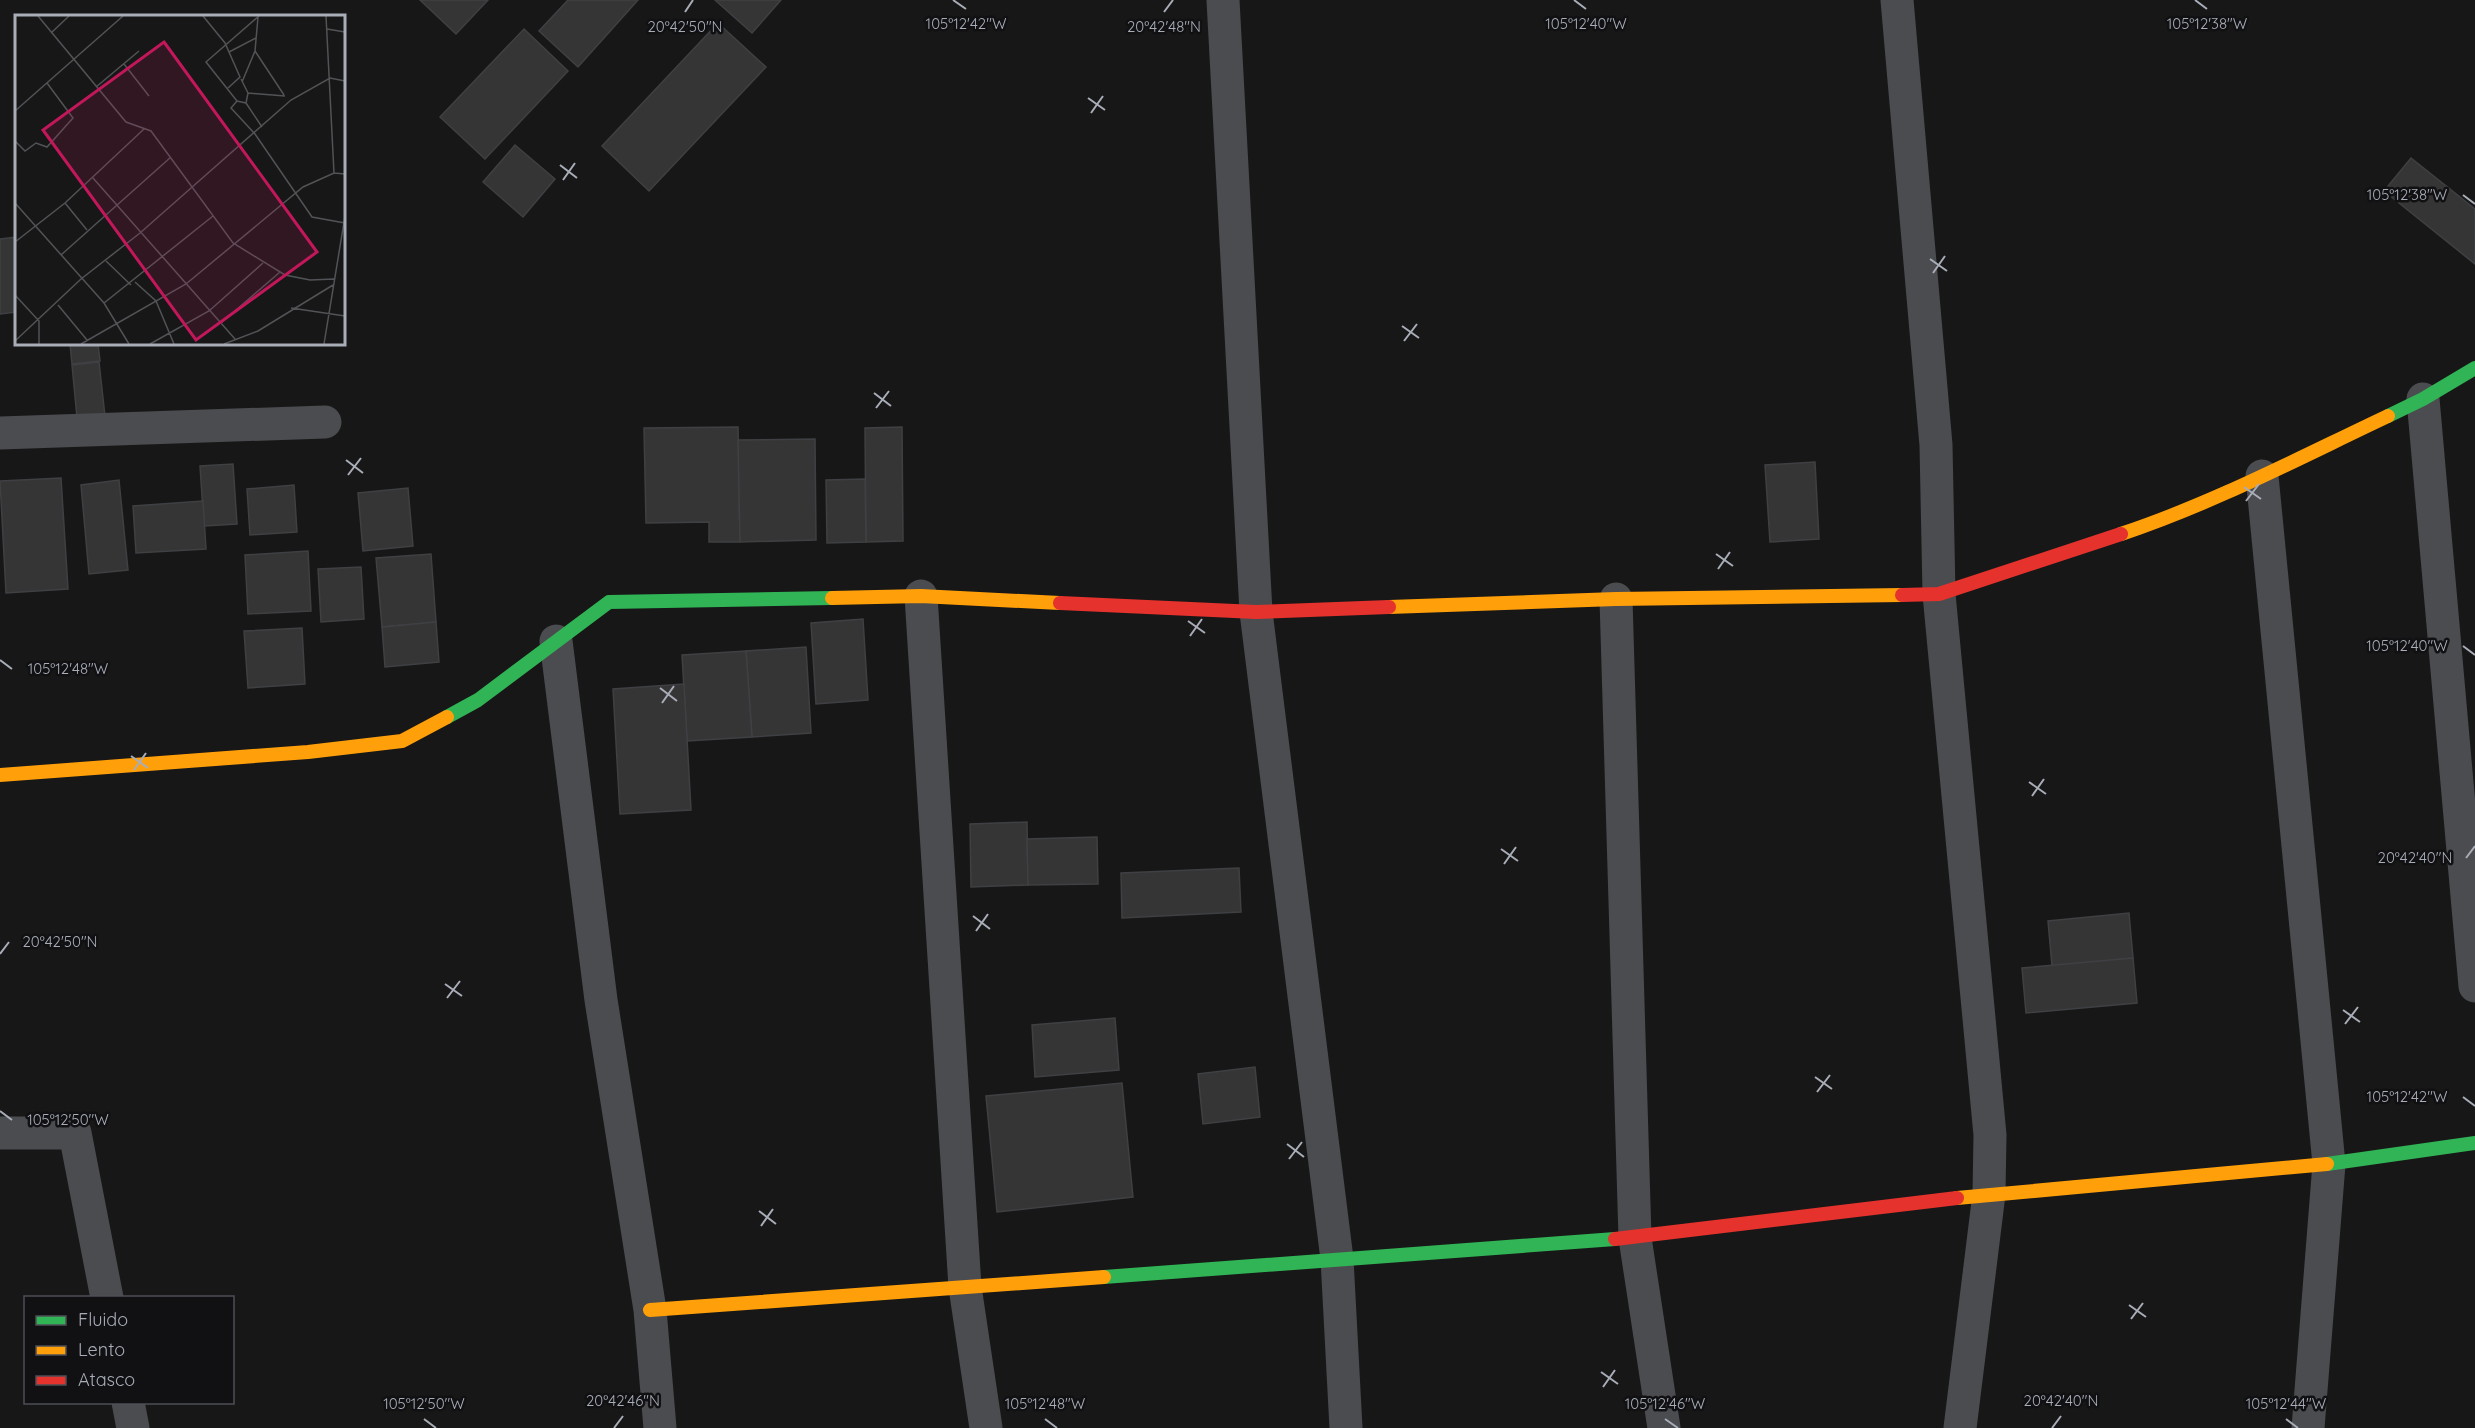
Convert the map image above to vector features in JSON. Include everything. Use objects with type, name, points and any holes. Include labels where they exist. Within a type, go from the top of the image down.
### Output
[{"type":"street","points":[[1223,0],[1256,612],[1337,1259],[1346,1428]]},
{"type":"street","points":[[1897,0],[1936,445],[1939,594],[1990,1136],[1989,1194],[1960,1428]]},
{"type":"street","points":[[0,775],[308,752],[402,741],[478,700],[609,602],[921,596],[1256,612],[1616,599],[1939,594],[2154,524],[2262,476],[2423,399],[2475,368]]},
{"type":"street","points":[[2423,399],[2475,986]]},
{"type":"street","points":[[0,433],[325,422]]},
{"type":"street","points":[[2262,476],[2330,1164],[2308,1428]]},
{"type":"street","points":[[921,596],[965,1287],[986,1428]]},
{"type":"street","points":[[1616,599],[1635,1238],[1664,1428]]},
{"type":"street","points":[[556,641],[601,1000],[650,1310],[660,1428]]},
{"type":"street","points":[[0,1133],[75,1133],[107,1296]]},
{"type":"street","points":[[650,1310],[1635,1238],[1989,1194],[2330,1164],[2475,1143]]},
{"type":"street","points":[[128,1404],[133,1428]]},
{"type":"building","points":[[420,0],[488,0],[456,34]]},
{"type":"building","points":[[568,0],[638,0],[578,67],[539,31]]},
{"type":"building","points":[[715,0],[781,0],[752,33]]},
{"type":"building","points":[[718,23],[766,67],[649,191],[602,146]]},
{"type":"building","points":[[524,29],[568,71],[485,159],[440,117]]},
{"type":"building","points":[[515,145],[555,179],[523,217],[483,182]]},
{"type":"building","points":[[2411,158],[2475,209],[2475,264],[2384,191]]},
{"type":"building","points":[[15,237],[15,312],[0,314],[0,239]]},
{"type":"building","points":[[70,345],[98,345],[100,361],[72,364]]},
{"type":"building","points":[[99,362],[106,425],[78,428],[72,365]]},
{"type":"building","points":[[738,427],[740,542],[709,542],[709,522],[646,523],[644,428]]},
{"type":"building","points":[[902,427],[903,541],[866,542],[865,428]]},
{"type":"building","points":[[815,439],[816,540],[740,542],[738,440]]},
{"type":"building","points":[[1815,462],[1819,539],[1770,542],[1765,465]]},
{"type":"building","points":[[233,464],[237,524],[204,526],[200,466]]},
{"type":"building","points":[[61,478],[68,589],[6,593],[0,481]]},
{"type":"building","points":[[865,479],[866,542],[827,543],[826,480]]},
{"type":"building","points":[[119,480],[128,570],[89,574],[81,485]]},
{"type":"building","points":[[294,485],[297,532],[250,535],[247,489]]},
{"type":"building","points":[[408,488],[413,546],[363,551],[358,493]]},
{"type":"building","points":[[203,501],[206,549],[136,553],[133,506]]},
{"type":"building","points":[[308,551],[311,611],[248,614],[245,555]]},
{"type":"building","points":[[431,554],[436,622],[382,627],[376,558]]},
{"type":"building","points":[[361,567],[364,619],[321,622],[318,569]]},
{"type":"building","points":[[863,619],[868,700],[816,704],[811,623]]},
{"type":"building","points":[[436,622],[439,662],[385,667],[382,627]]},
{"type":"building","points":[[302,628],[305,684],[248,688],[244,631]]},
{"type":"building","points":[[806,647],[811,733],[752,737],[746,651]]},
{"type":"building","points":[[746,651],[752,737],[687,741],[682,655]]},
{"type":"building","points":[[684,684],[691,810],[620,814],[613,689]]},
{"type":"building","points":[[1027,822],[1028,885],[971,887],[970,824]]},
{"type":"building","points":[[1097,837],[1098,884],[1028,885],[1027,839]]},
{"type":"building","points":[[1239,868],[1241,912],[1122,918],[1121,873]]},
{"type":"building","points":[[2129,913],[2133,958],[2052,966],[2048,921]]},
{"type":"building","points":[[2133,958],[2137,1003],[2026,1013],[2022,968]]},
{"type":"building","points":[[1115,1018],[1119,1070],[1035,1077],[1032,1025]]},
{"type":"building","points":[[1255,1067],[1260,1117],[1203,1124],[1198,1074]]},
{"type":"building","points":[[1122,1083],[1133,1197],[997,1212],[986,1096]]},
{"type":"traffic: fast","points":[[2388,416],[2423,399],[2475,368]]},
{"type":"traffic: fast","points":[[447,717],[478,700],[609,602],[832,598]]},
{"type":"traffic: fast","points":[[2327,1164],[2475,1143]]},
{"type":"traffic: fast","points":[[1104,1277],[1615,1239]]},
{"type":"traffic: slow","points":[[2121,534],[2223,494],[2388,416]]},
{"type":"traffic: slow","points":[[1389,607],[1616,599],[1902,595]]},
{"type":"traffic: slow","points":[[832,598],[921,596],[1060,603]]},
{"type":"traffic: slow","points":[[0,775],[308,752],[402,741],[447,717]]},
{"type":"traffic: slow","points":[[1957,1198],[2327,1164]]},
{"type":"traffic: slow","points":[[650,1310],[1104,1277]]},
{"type":"traffic: jam","points":[[1902,595],[1939,594],[2121,534]]},
{"type":"traffic: jam","points":[[1060,603],[1256,612],[1389,607]]},
{"type":"traffic: jam","points":[[1615,1239],[1957,1198]]}]
